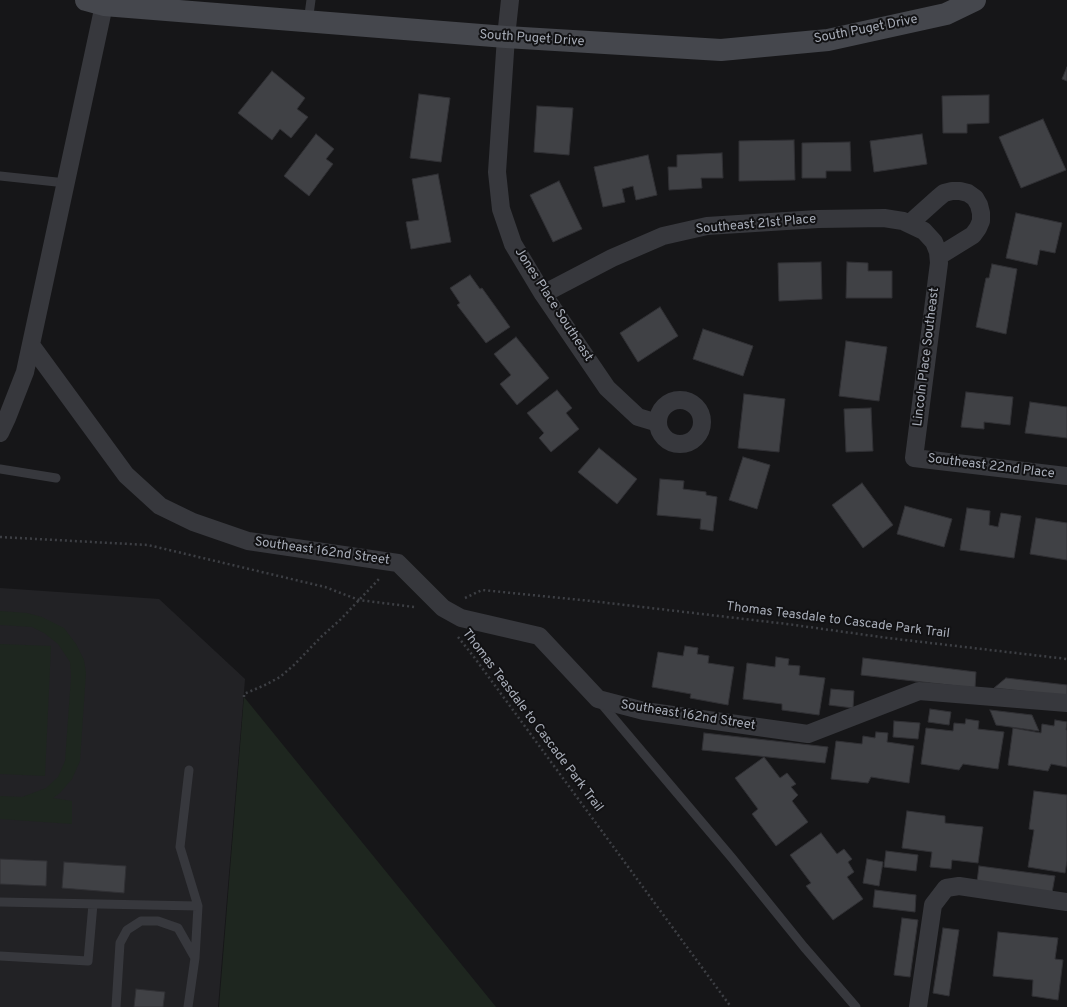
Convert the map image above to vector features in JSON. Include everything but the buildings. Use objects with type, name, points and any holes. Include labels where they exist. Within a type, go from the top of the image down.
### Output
[{"type":"street","name":"Jones Place Southeast","points":[[510,0],[506,37],[497,172],[501,209],[513,244],[543,294],[607,388],[638,417],[658,423]]},
{"type":"street","name":"South Puget Drive","points":[[95,3],[179,6],[308,22],[506,37],[721,50],[828,40],[946,14],[974,0]]},
{"type":"street","points":[[0,433],[25,372],[31,345],[66,183],[95,3]]},
{"type":"street","points":[[952,191],[968,193],[979,205],[981,221],[973,235],[939,256],[934,242],[917,228],[938,198],[952,191]]},
{"type":"street","name":"Southeast 21st Place","points":[[543,294],[612,258],[663,236],[707,226],[884,218],[903,221],[917,228]]},
{"type":"street","name":"Lincoln Place Southeast","points":[[914,458],[939,256]]},
{"type":"street","name":"Southeast 162nd Street","points":[[31,345],[126,475],[160,506],[193,522],[248,541],[398,563],[443,608],[461,618],[539,636],[598,699],[644,711],[808,734],[919,691],[1067,703]]},
{"type":"street","name":"Southeast 22nd Place","points":[[914,458],[1067,476]]},
{"type":"street","points":[[918,1007],[933,905],[946,888],[959,886],[1067,902]]},
{"type":"lane","points":[[308,22],[310,0]]},
{"type":"lane","points":[[0,176],[66,183]]},
{"type":"lane","points":[[0,469],[56,478]]},
{"type":"lane","points":[[598,699],[856,1007]]},
{"type":"lane","points":[[188,1007],[195,958],[198,906],[180,847],[189,770]]},
{"type":"lane","points":[[0,902],[198,906]]},
{"type":"lane","points":[[0,956],[88,961],[93,904]]},
{"type":"lane","points":[[116,1007],[120,943],[127,930],[141,920],[158,921],[178,928],[195,958]]},
{"type":"path","points":[[0,537],[148,545],[325,587],[359,600],[416,607]]},
{"type":"path","points":[[244,698],[244,694],[280,677],[294,665],[321,637],[342,620],[359,600],[398,563]]},
{"type":"path","name":"Thomas Teasdale to Cascade Park Trail","points":[[443,608],[482,590],[787,624],[888,638],[1067,659]]},
{"type":"path","name":"Thomas Teasdale to Cascade Park Trail","points":[[457,636],[731,1007]]},
{"type":"shaded area","points":[[0,588],[159,599],[245,679],[218,1007],[0,1007]]},
{"type":"shaded area","points":[[0,611],[27,613],[42,617],[64,628],[76,644],[84,660],[86,673],[80,761],[72,779],[60,793],[53,798],[72,801],[72,824],[0,819],[0,796],[22,797],[46,788],[58,777],[65,761],[71,677],[70,662],[58,644],[44,633],[32,627],[0,625]]},
{"type":"shaded area","points":[[0,644],[51,646],[45,776],[0,774]]},
{"type":"shaded area","points":[[244,697],[496,1007],[219,1007]]}]
